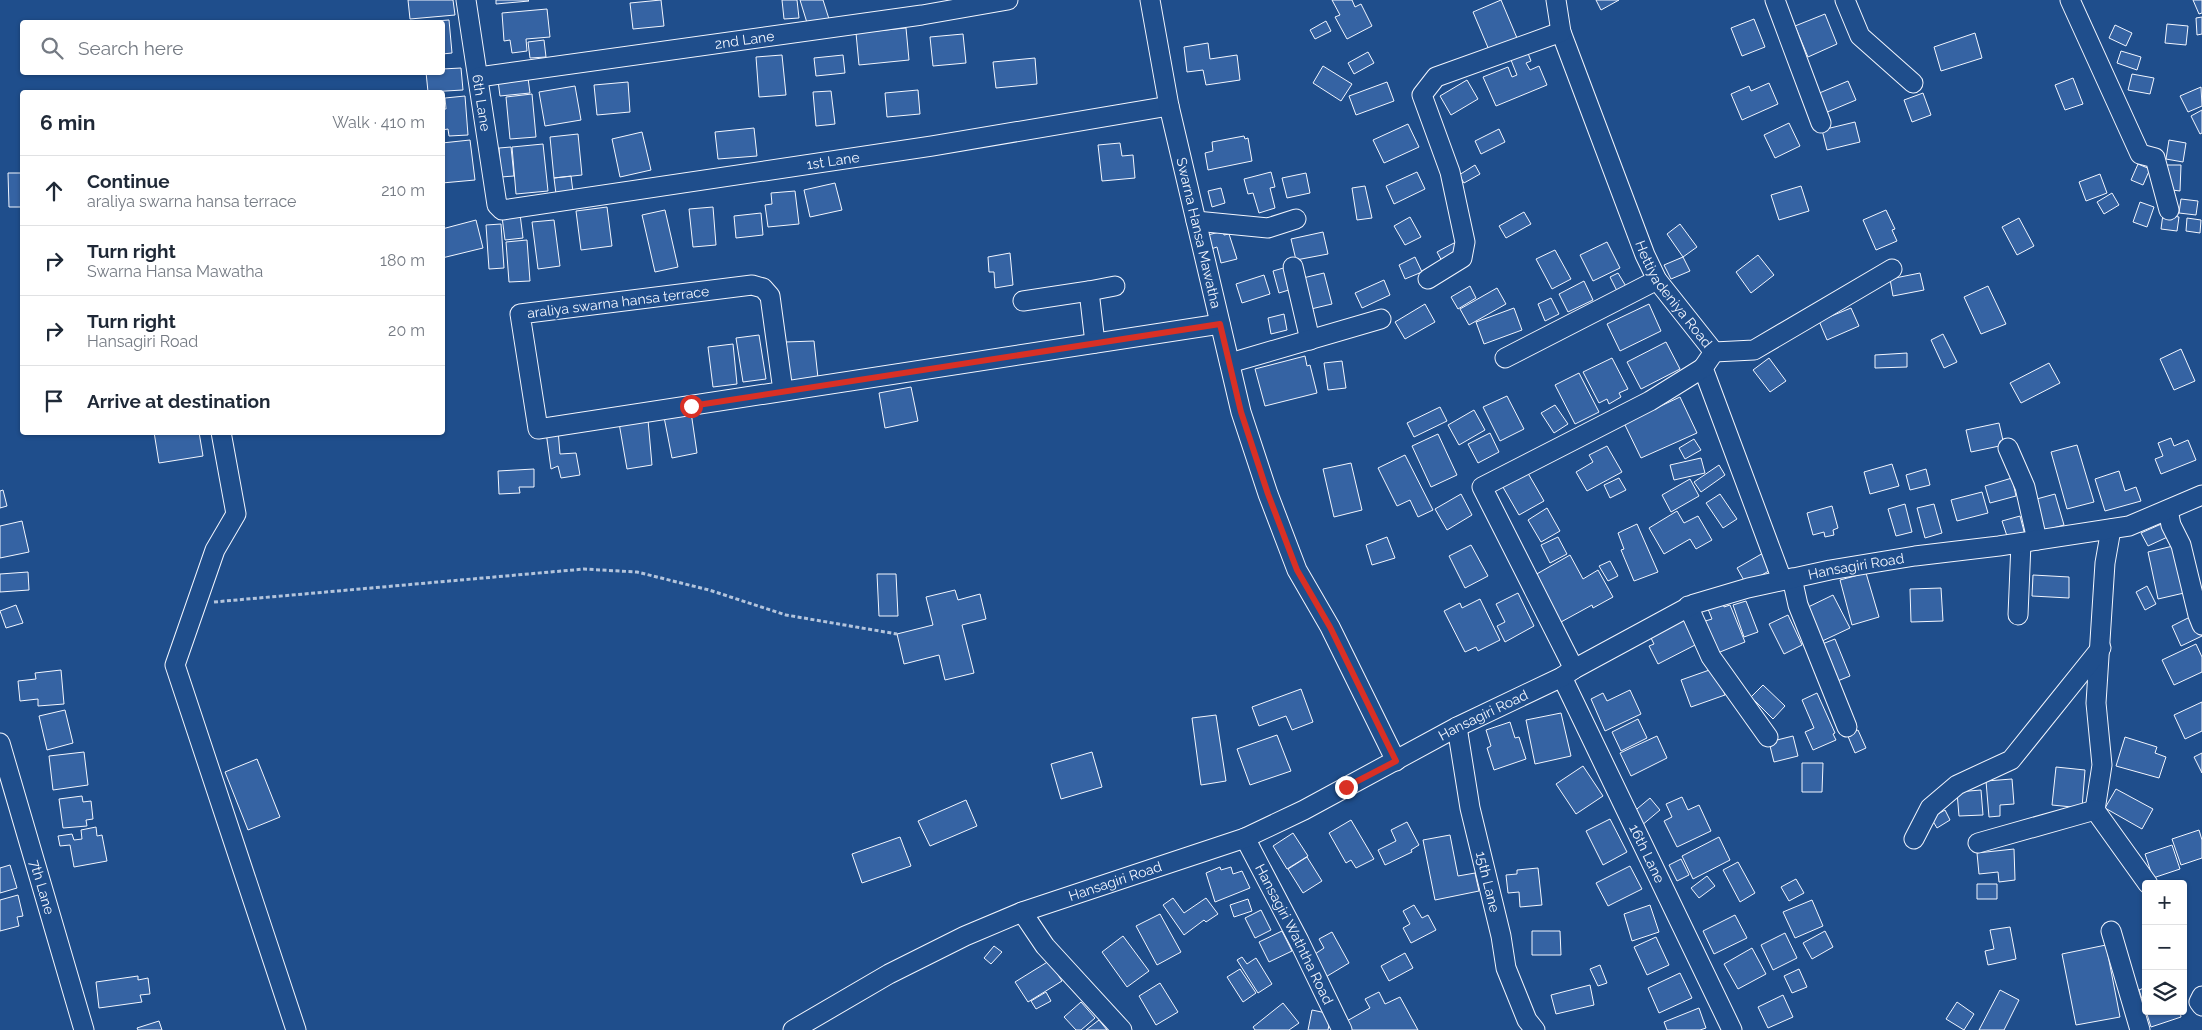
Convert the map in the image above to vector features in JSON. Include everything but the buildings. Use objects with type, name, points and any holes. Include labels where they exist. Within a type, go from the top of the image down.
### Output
[{"type":"street","name":"6th Lane","points":[[466,0],[497,205]]},
{"type":"street","name":"2nd Lane","points":[[479,77],[922,15],[1008,0]]},
{"type":"street","name":"Swarna Hansa Mawatha","points":[[1150,0],[1170,106],[1241,412],[1268,494],[1297,570],[1330,627],[1396,761]]},
{"type":"street","name":"Hettiyadeniya Road","points":[[1556,0],[1561,32],[1645,255],[1657,280],[1714,352],[1703,368],[1847,728]]},
{"type":"street","points":[[1775,0],[1820,123]]},
{"type":"street","points":[[1844,0],[1860,36],[1913,83]]},
{"type":"street","points":[[2070,0],[2140,154],[2155,158],[2169,210]]},
{"type":"street","points":[[1428,279],[1462,258],[1465,242],[1450,172],[1422,95],[1436,78],[1561,32]]},
{"type":"street","name":"1st Lane","points":[[497,205],[502,210],[932,146],[1170,106]]},
{"type":"street","points":[[1196,220],[1268,228],[1296,219]]},
{"type":"street","points":[[1293,267],[1310,340]]},
{"type":"street","points":[[1714,352],[1754,350],[1892,269]]},
{"type":"street","points":[[1505,358],[1657,280]]},
{"type":"street","name":"araliya swarna hansa terrace","points":[[783,391],[770,296],[763,288],[752,285],[520,314],[538,429],[1220,324]]},
{"type":"street","points":[[1023,301],[1089,292],[1115,286]]},
{"type":"street","points":[[1089,292],[1095,343]]},
{"type":"street","points":[[1230,363],[1381,319]]},
{"type":"street","name":"16th Lane","points":[[1703,368],[1650,401],[1482,487],[1732,1030]]},
{"type":"street","points":[[222,435],[236,514],[214,550],[175,665],[296,1030]]},
{"type":"street","points":[[2008,448],[2025,487],[2029,542],[2018,615]]},
{"type":"street","name":"Hansagiri Road","points":[[793,1030],[889,974],[965,936],[1022,912],[1245,838],[1304,810],[1457,727],[1568,673],[1688,606],[1787,579],[1915,556],[2029,542],[2129,526],[2202,495]]},
{"type":"street","points":[[2168,510],[2171,525],[2181,544],[2202,625]]},
{"type":"street","points":[[2111,529],[2105,562],[2096,703],[2102,765],[2096,810],[2145,880]]},
{"type":"street","points":[[1688,606],[1711,657],[1768,737]]},
{"type":"street","points":[[1914,839],[1930,808],[1956,785],[2011,760],[2101,648]]},
{"type":"street","name":"15th Lane","points":[[1457,727],[1470,808],[1501,936],[1506,968],[1527,1020],[1535,1030]]},
{"type":"street","name":"7th Lane","points":[[0,743],[84,1030]]},
{"type":"street","points":[[1978,843],[2096,810]]},
{"type":"street","name":"Hansagiri Waththa Road","points":[[1245,838],[1299,941],[1342,1030]]},
{"type":"street","points":[[1022,912],[1045,946],[1122,1030]]},
{"type":"street","points":[[2111,931],[2140,1030]]},
{"type":"street","points":[[2202,996],[2199,1002],[2202,1006]]},
{"type":"path","points":[[196,603],[564,571],[601,570],[637,572],[709,590],[786,615],[897,634]]},
{"type":"route","points":[[691,406],[1220,324],[1241,412],[1268,494],[1297,570],[1330,627],[1396,761],[1346,787]]}]
